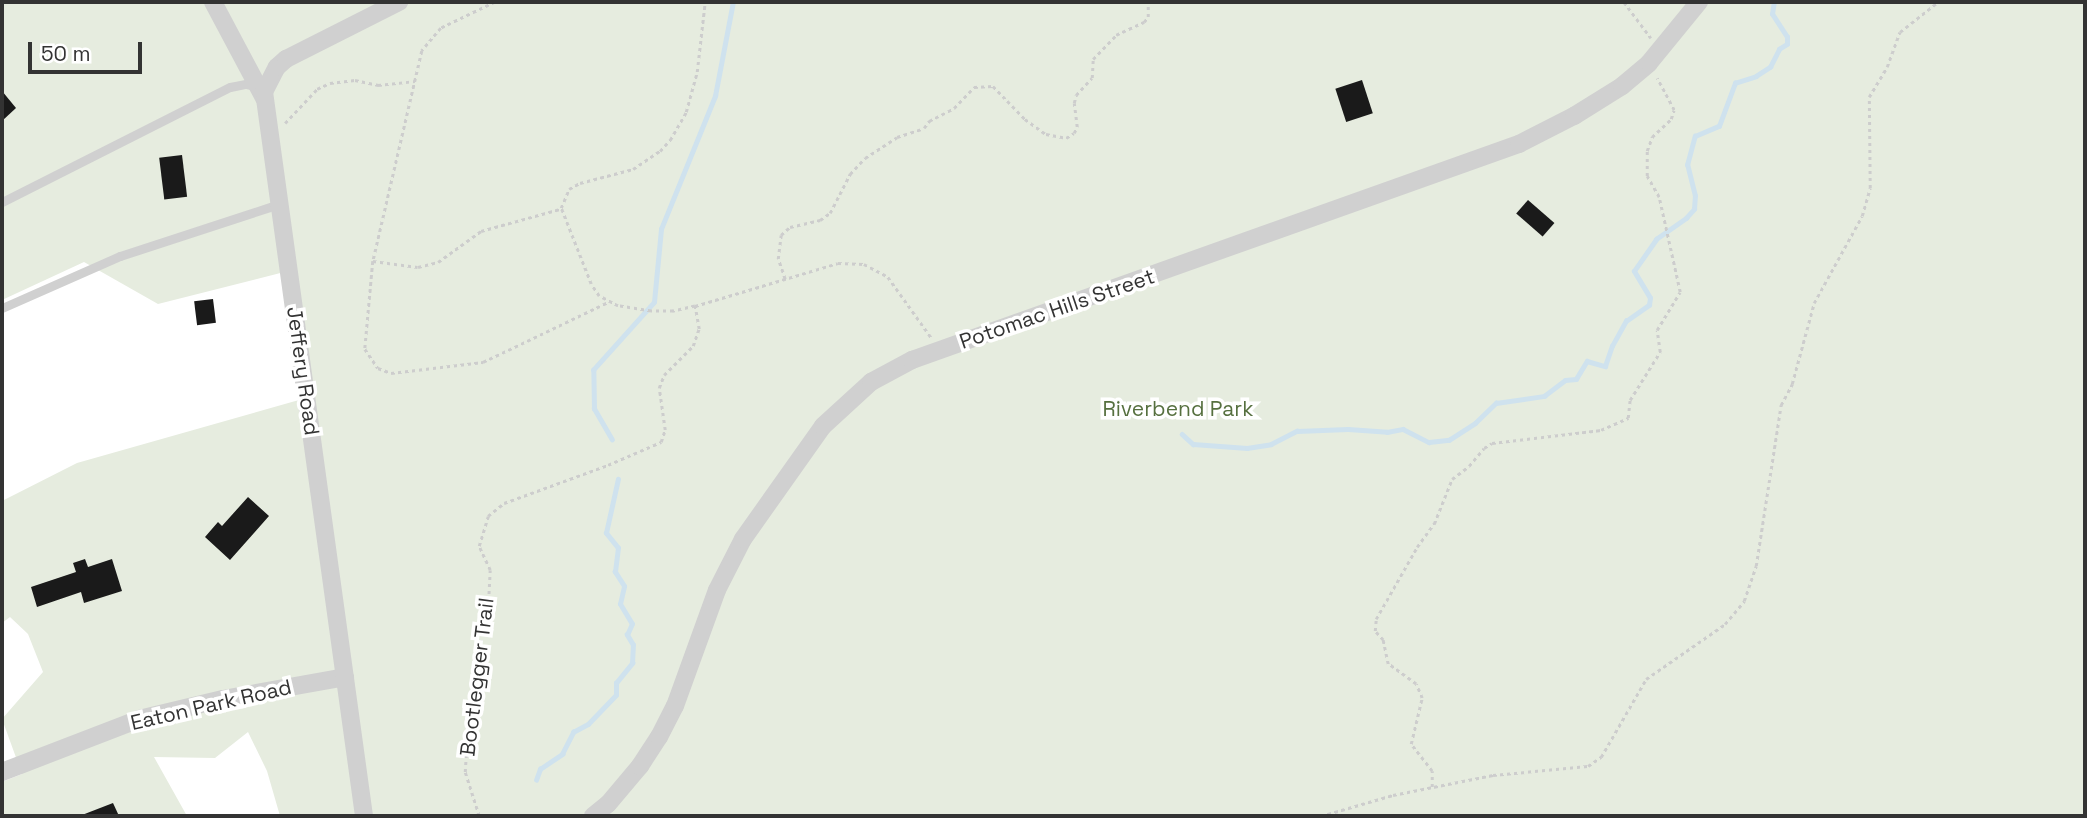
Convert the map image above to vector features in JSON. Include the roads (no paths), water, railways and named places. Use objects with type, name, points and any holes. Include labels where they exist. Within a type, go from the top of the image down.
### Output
[{"type":"street","points":[[213,2],[262,93]]},
{"type":"street","points":[[262,93],[270,77],[286,59],[399,2]]},
{"type":"street","name":"Potomac Hills Street","points":[[593,816],[608,804],[640,766],[659,737],[675,706],[717,590],[743,539],[823,426],[871,382],[894,367],[940,350],[1519,144],[1605,99],[1638,74],[1699,2]]},
{"type":"street","name":"Jeffery Road","points":[[262,93],[364,816]]},
{"type":"street","name":"Eaton Park Road","points":[[2,772],[139,719],[223,699],[345,677]]},
{"type":"lane","points":[[2,202],[230,87],[246,84],[262,93]]},
{"type":"lane","points":[[2,308],[120,256],[279,204]]},
{"type":"waterway","points":[[612,440],[594,409],[593,370],[654,302],[661,229],[715,96],[733,2]]},
{"type":"waterway","points":[[1182,434],[1193,444],[1247,448],[1271,444],[1297,431],[1348,429],[1387,432],[1403,429],[1429,442],[1449,440],[1475,423],[1496,403],[1544,396],[1565,380],[1576,379],[1587,361],[1605,366],[1612,346],[1626,321],[1649,305],[1650,298],[1634,271],[1656,239],[1686,218],[1694,209],[1695,196],[1687,165],[1695,136],[1719,126],[1735,83],[1756,76],[1770,67],[1779,49],[1787,44],[1787,37],[1772,14],[1774,2]]},
{"type":"waterway","points":[[536,780],[540,769],[562,754],[573,732],[588,724],[616,695],[616,683],[632,663],[633,645],[627,635],[632,624],[620,604],[624,586],[615,572],[618,548],[606,533],[618,479]]},
{"type":"park label","name":"Riverbend Park","points":[[1178,409]]}]
